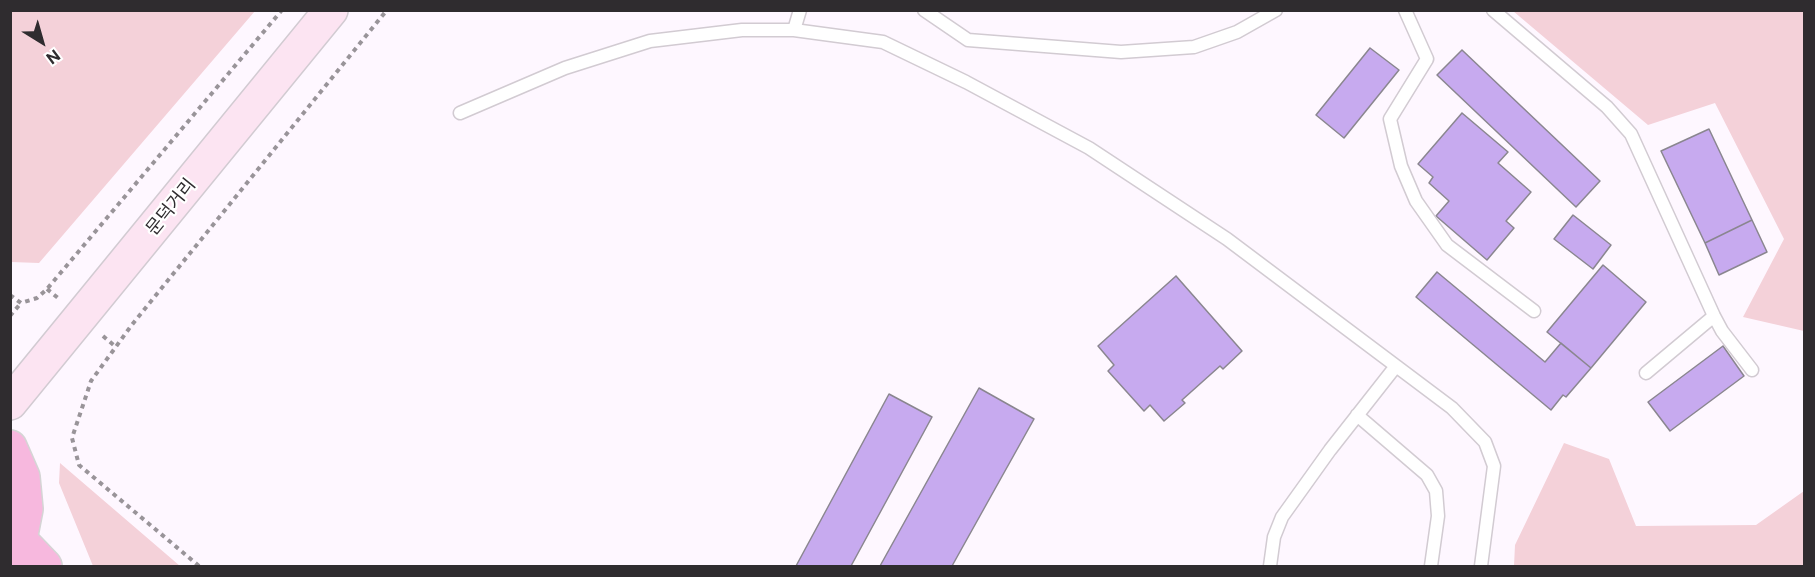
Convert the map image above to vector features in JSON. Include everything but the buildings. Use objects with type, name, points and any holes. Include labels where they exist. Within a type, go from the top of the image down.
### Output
[{"type":"highway","points":[[10,447],[23,477],[26,509],[15,549],[45,567]]},
{"type":"main road","name":"문덕거리","points":[[10,403],[331,10]]},
{"type":"lane","points":[[794,30],[800,10]]},
{"type":"lane","points":[[924,10],[968,40],[1121,52],[1194,47],[1237,32],[1276,10]]},
{"type":"lane","points":[[1405,10],[1427,59],[1390,119],[1401,166],[1416,201],[1447,245],[1534,311]]},
{"type":"lane","points":[[1493,10],[1607,107],[1631,134],[1714,316],[1722,331],[1752,370]]},
{"type":"lane","points":[[460,113],[565,68],[650,41],[742,30],[794,30],[883,42],[966,82],[1089,148],[1227,239],[1452,408],[1485,442],[1494,466],[1481,567]]},
{"type":"lane","points":[[1646,373],[1714,316]]},
{"type":"lane","points":[[1270,567],[1274,537],[1282,518],[1357,415],[1396,366]]},
{"type":"lane","points":[[1357,415],[1427,475],[1436,491],[1438,516],[1431,567]]},
{"type":"path","points":[[10,316],[21,303],[37,298],[48,289],[282,10]]},
{"type":"path","points":[[199,567],[79,465],[72,438],[91,381],[131,326],[387,10]]},
{"type":"path","points":[[10,296],[21,303]]},
{"type":"shaded area","points":[[11,10],[255,11],[39,263],[11,262]]},
{"type":"shaded area","points":[[1513,11],[1804,11],[1804,331],[1743,317],[1784,239],[1715,103],[1648,125]]},
{"type":"shaded area","points":[[1564,443],[1609,459],[1636,526],[1756,525],[1804,491],[1804,566],[1514,566],[1515,545]]},
{"type":"shaded area","points":[[60,463],[180,566],[93,566],[59,483]]}]
